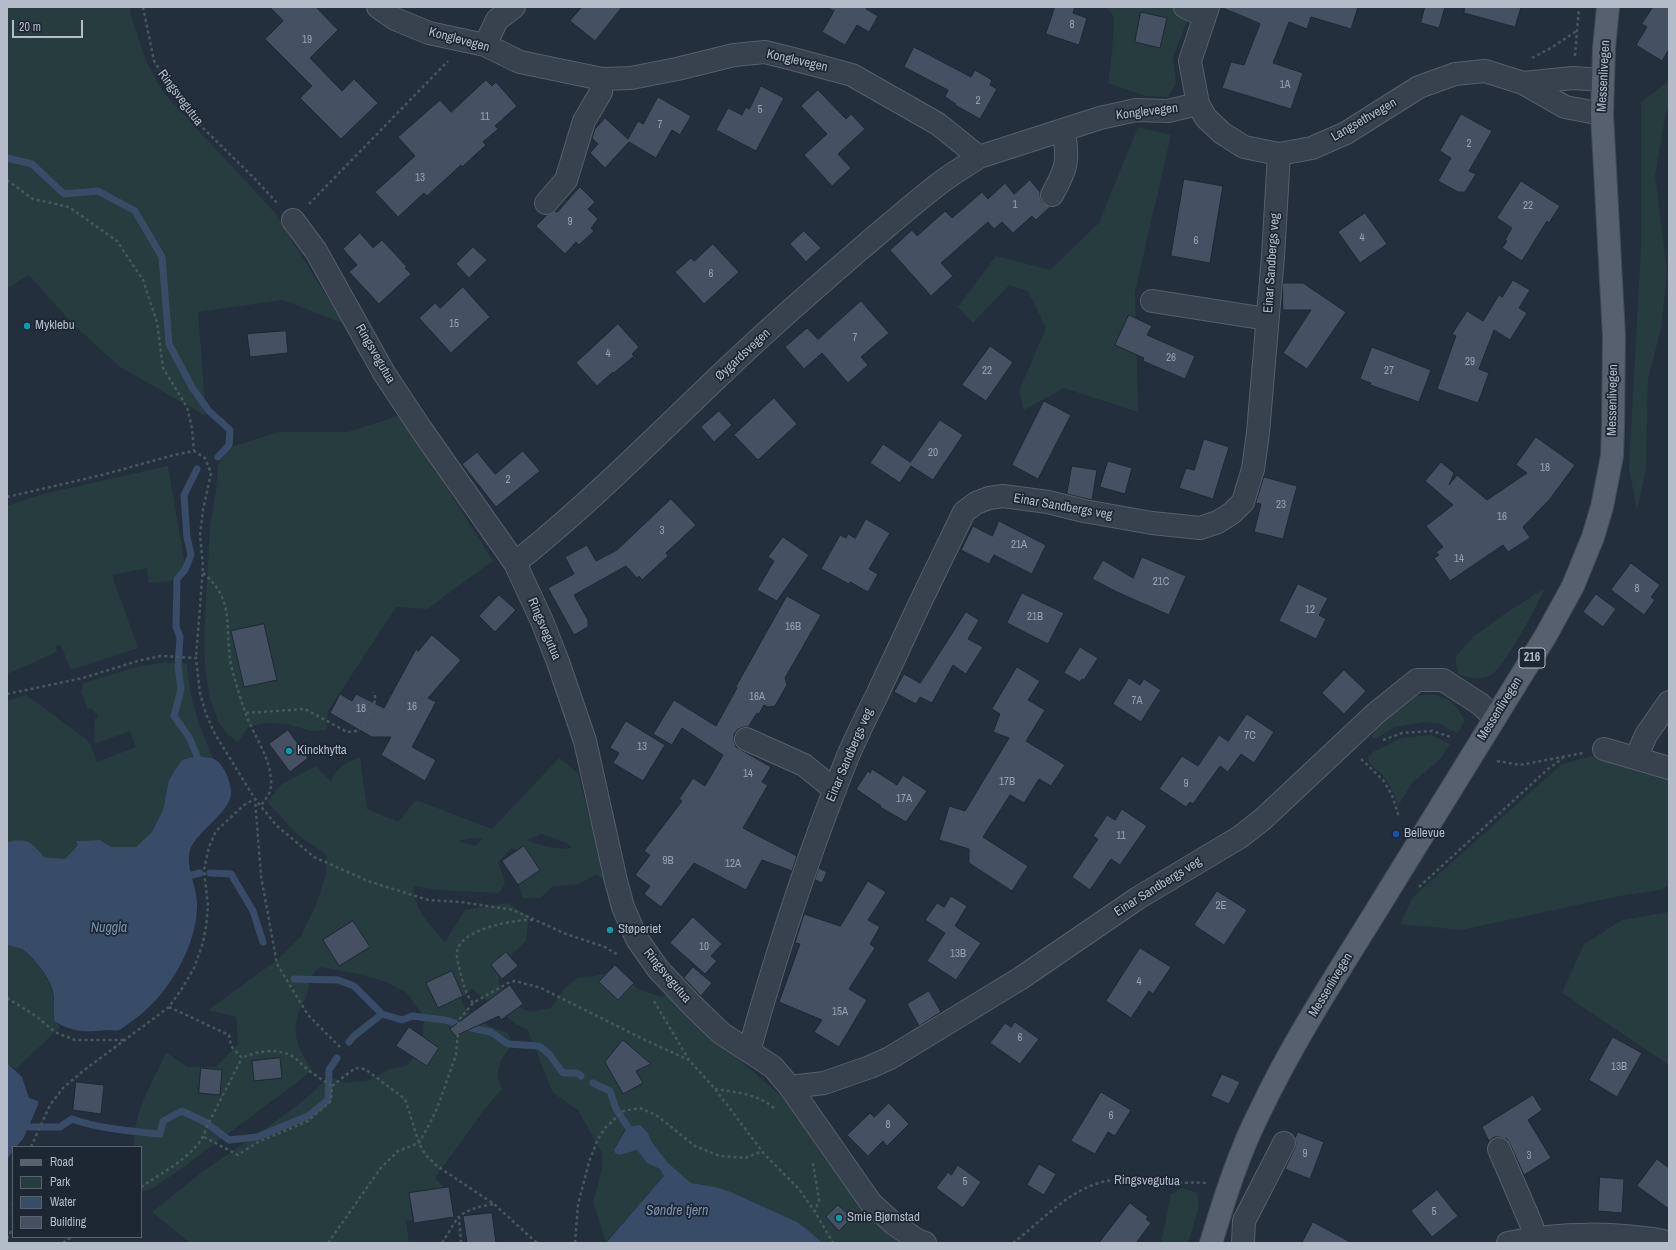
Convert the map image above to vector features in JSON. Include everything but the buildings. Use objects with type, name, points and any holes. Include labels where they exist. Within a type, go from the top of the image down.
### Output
[{"type":"main road","name":"Messenlivegen","points":[[1211,1243],[1238,1161],[1260,1110],[1287,1059],[1330,986],[1545,637],[1573,586],[1593,537],[1608,479],[1613,427],[1614,336],[1602,114],[1602,80],[1608,7]]},
{"type":"street","name":"Konglevegen","points":[[378,7],[395,19],[429,33],[485,45],[520,62],[602,79],[631,78],[677,69],[734,55],[765,52],[852,75],[938,124],[979,157],[1100,118],[1136,110],[1168,111],[1198,104]]},
{"type":"street","points":[[485,45],[497,20],[514,7]]},
{"type":"street","name":"Langsethvegen","points":[[1199,10],[1190,61],[1198,104],[1206,118],[1222,133],[1244,147],[1279,154],[1312,148],[1346,133],[1419,87],[1455,74],[1485,71],[1524,83],[1565,108],[1602,114]]},
{"type":"street","name":"Langsethvegen","points":[[1524,83],[1573,78],[1602,80]]},
{"type":"street","points":[[546,203],[566,180],[584,122],[601,92],[602,79]]},
{"type":"street","points":[[1052,195],[1064,173],[1067,157],[1064,130]]},
{"type":"street","name":"Einar Sandbergs veg","points":[[749,1051],[780,944],[807,864],[849,754],[913,615],[964,512],[976,503],[989,498],[1003,496],[1048,502],[1084,511],[1152,523],[1200,528],[1218,522],[1232,513],[1242,502],[1253,469],[1267,319],[1279,154]]},
{"type":"street","name":"Øygardsvegen","points":[[515,563],[553,533],[820,283],[941,182],[979,157]]},
{"type":"street","name":"Ringsvegutua","points":[[293,220],[316,251],[384,373],[421,429],[515,563],[542,621],[583,735],[623,907],[638,939],[658,969],[721,1033],[773,1067],[790,1087],[871,1203],[894,1224],[917,1240],[925,1243]]},
{"type":"street","points":[[1152,301],[1267,319]]},
{"type":"street","name":"Einar Sandbergs veg","points":[[790,1087],[824,1083],[870,1067],[890,1058],[1021,978],[1138,898],[1240,837],[1263,819],[1376,713],[1417,680],[1443,680],[1480,704],[1495,718]]},
{"type":"street","points":[[1636,758],[1646,735],[1669,702]]},
{"type":"street","points":[[746,739],[804,765],[835,790]]},
{"type":"street","points":[[1604,749],[1669,768]]},
{"type":"street","points":[[1243,1243],[1244,1221],[1284,1143]]},
{"type":"street","points":[[1499,1149],[1532,1226],[1534,1238]]},
{"type":"street","points":[[1508,1243],[1549,1236],[1595,1235],[1639,1236],[1669,1242]]},
{"type":"path","name":"Ringsvegutua","points":[[143,7],[154,61],[175,93],[198,123],[255,178],[293,220]]},
{"type":"path","points":[[1574,62],[1579,7]]},
{"type":"path","points":[[1527,60],[1551,48],[1578,30]]},
{"type":"path","points":[[293,220],[455,53],[464,40]]},
{"type":"path","points":[[7,180],[33,198],[69,207],[117,241],[143,280],[157,322],[163,368],[187,406],[192,428],[194,451]]},
{"type":"path","points":[[7,497],[102,475],[194,451],[205,458],[210,473],[200,535],[203,573],[196,658],[200,693],[206,714],[215,734],[260,806],[276,825],[314,857],[368,881],[428,900],[461,902],[513,910],[566,934],[605,948],[620,956]]},
{"type":"path","points":[[203,573],[212,580],[220,591],[225,603],[232,666],[246,713],[266,753],[271,778],[271,791],[268,798],[260,806]]},
{"type":"path","points":[[7,694],[83,678],[140,660],[161,656],[186,656],[196,658]]},
{"type":"path","points":[[246,713],[305,709],[347,732],[358,731],[365,722],[376,700],[373,692]]},
{"type":"path","points":[[1346,742],[1370,745],[1402,733],[1432,731],[1451,737]]},
{"type":"path","points":[[1346,742],[1383,780],[1392,795],[1399,817]]},
{"type":"path","points":[[1497,761],[1520,765],[1604,749]]},
{"type":"path","points":[[1416,889],[1548,769],[1563,758]]},
{"type":"path","points":[[31,1146],[50,1105],[63,1088],[83,1070],[169,1007],[194,968],[203,943],[208,906],[204,870],[209,847],[216,831],[244,805],[255,798]]},
{"type":"path","points":[[255,798],[261,876],[277,964],[308,1015],[340,1047]]},
{"type":"path","points":[[473,1003],[467,996],[456,956],[459,946],[466,939],[491,926],[527,920],[537,921]]},
{"type":"path","points":[[328,1243],[380,1169],[398,1151],[419,1142],[438,1106],[450,1074],[456,1055],[459,1020],[473,1003],[508,983],[515,981],[541,988],[641,1038],[689,1060]]},
{"type":"path","points":[[651,997],[689,1060],[715,1089],[762,1151],[799,1189],[815,1212],[833,1243]]},
{"type":"path","points":[[7,998],[62,1035],[75,1040],[124,1040]]},
{"type":"path","points":[[169,1007],[229,1035],[230,1046],[242,1058]]},
{"type":"path","points":[[142,1186],[185,1157],[204,1137],[206,1128],[211,1122],[242,1058],[249,1054],[258,1052],[281,1053],[294,1057],[314,1074],[331,1085]]},
{"type":"path","points":[[331,1085],[354,1068],[365,1069],[405,1099],[419,1142],[425,1154],[437,1166],[494,1204],[537,1243]]},
{"type":"path","points":[[204,1137],[238,1155],[258,1142],[308,1121],[331,1102],[331,1085]]},
{"type":"path","points":[[715,1089],[752,1096],[769,1103],[779,1113]]},
{"type":"path","points":[[575,1243],[578,1204],[590,1159],[598,1139],[605,1128],[623,1111],[640,1108],[656,1114],[696,1146],[720,1156],[745,1158],[762,1151]]},
{"type":"path","points":[[811,1159],[814,1166],[819,1200],[815,1212]]},
{"type":"path","name":"Ringsvegutua","points":[[1014,1243],[1074,1194],[1095,1184],[1112,1180],[1134,1179],[1173,1183],[1194,1181],[1210,1184],[1227,1191]]},
{"type":"path","points":[[442,1243],[459,1217],[465,1212],[473,1208],[494,1204]]},
{"type":"path","points":[[459,1217],[461,1243]]},
{"type":"path","points":[[7,1239],[12,1230]]},
{"type":"green space","points":[[7,7],[130,7],[131,16],[147,63],[163,92],[276,214],[321,288],[345,324],[283,300],[198,312],[206,416],[120,367],[73,324],[29,275],[7,288]]},
{"type":"green space","points":[[1107,7],[1193,7],[1173,56],[1176,84],[1168,97],[1145,96],[1108,83],[1112,54],[1114,17]]},
{"type":"green space","points":[[1669,81],[1669,109],[1666,112],[1655,176],[1667,270],[1661,329],[1648,379],[1646,469],[1637,511],[1629,468],[1641,247],[1641,102]]},
{"type":"green space","points":[[1138,127],[1171,135],[1135,292],[1138,412],[1064,388],[1024,410],[1019,391],[1046,328],[1028,291],[1009,285],[973,323],[958,307],[996,256],[1050,270],[1099,223]]},
{"type":"green space","points":[[401,415],[493,561],[427,609],[396,607],[328,711],[326,730],[311,731],[287,724],[266,723],[248,727],[238,742],[227,734],[218,721],[209,695],[205,666],[204,638],[210,526],[216,491],[218,465],[229,448],[278,432],[348,432]]},
{"type":"green space","points":[[168,466],[185,565],[172,581],[149,583],[147,568],[112,575],[138,648],[71,670],[61,646],[56,645],[57,652],[7,674],[7,506],[43,494]]},
{"type":"green space","points":[[1545,588],[1520,636],[1496,671],[1489,676],[1482,678],[1459,675],[1456,666],[1456,656],[1473,637],[1503,615]]},
{"type":"green space","points":[[167,662],[187,664],[192,701],[203,735],[213,758],[197,756],[169,780],[163,810],[152,832],[136,847],[111,847],[100,840],[76,841],[78,845],[65,859],[44,857],[33,845],[7,845],[7,701],[26,695],[86,739],[91,746],[97,762],[136,747],[130,731],[94,744],[95,719],[98,716],[91,708],[88,709],[81,692],[84,683],[136,667]]},
{"type":"green space","points":[[1432,694],[1448,700],[1459,710],[1465,721],[1457,733],[1440,724],[1424,722],[1395,727],[1377,738],[1371,738],[1381,721],[1416,696]]},
{"type":"green space","points":[[1431,735],[1450,744],[1441,758],[1411,784],[1398,806],[1389,784],[1382,774],[1370,764],[1368,757],[1373,752],[1401,738]]},
{"type":"green space","points":[[1592,756],[1628,762],[1669,778],[1669,885],[1660,890],[1619,896],[1461,930],[1400,924],[1413,897],[1562,764]]},
{"type":"green space","points":[[360,757],[367,809],[398,822],[416,800],[492,829],[559,758],[578,773],[598,851],[605,853],[606,884],[597,874],[579,884],[553,886],[540,898],[523,898],[519,885],[526,861],[517,850],[512,848],[498,862],[505,883],[499,893],[446,890],[414,886],[414,894],[419,909],[434,930],[445,942],[465,910],[508,903],[529,917],[526,941],[511,955],[498,981],[508,1002],[530,1012],[551,1008],[564,989],[579,977],[594,976],[618,971],[638,989],[661,997],[670,994],[724,1046],[790,1104],[864,1207],[888,1235],[899,1243],[822,1243],[797,1222],[731,1192],[716,1187],[691,1183],[668,1163],[651,1141],[648,1133],[628,1127],[624,1131],[614,1149],[615,1153],[619,1155],[637,1150],[647,1163],[660,1169],[664,1176],[606,1242],[593,1202],[602,1170],[602,1153],[578,1110],[553,1093],[527,1029],[517,1025],[472,989],[461,999],[467,1012],[491,1027],[508,1033],[512,1044],[501,1060],[497,1077],[502,1089],[484,1110],[435,1178],[445,1188],[421,1196],[411,1206],[413,1220],[406,1221],[409,1243],[190,1243],[152,1212],[205,1170],[285,1115],[329,1077],[345,1083],[369,1080],[390,1069],[406,1066],[422,1048],[424,1017],[407,993],[386,982],[360,974],[320,967],[311,979],[307,994],[299,1011],[296,1028],[296,1035],[300,1049],[312,1070],[178,1171],[153,1188],[142,1192],[142,1146],[134,1146],[137,1122],[144,1098],[166,1052],[187,1067],[216,1067],[238,1044],[236,1017],[208,1010],[277,960],[301,936],[316,905],[326,875],[327,855],[298,835],[267,802],[282,784],[316,766],[331,782],[335,773],[346,763]],"holes":[[[541,834],[567,843],[572,848],[549,847],[527,840]],[[473,838],[483,838],[476,846],[458,841]]]},
{"type":"green space","points":[[1669,912],[1669,1065],[1562,993],[1584,944],[1622,920]]},
{"type":"green space","points":[[7,945],[22,949],[32,958],[45,975],[54,999],[54,1016],[60,1027],[16,1069],[7,1063]]},
{"type":"green space","points":[[1182,1188],[1197,1193],[1199,1206],[1188,1243],[1161,1243],[1171,1194]]},
{"type":"water","name":"Nuggla","points":[[197,756],[212,758],[223,767],[231,791],[230,798],[226,806],[200,835],[190,850],[189,864],[196,893],[197,907],[191,939],[177,971],[167,986],[145,1011],[119,1030],[80,1031],[55,1022],[53,991],[47,977],[38,964],[22,949],[7,945],[8,842],[29,842],[44,857],[65,859],[78,845],[76,841],[100,840],[111,847],[136,847],[152,832],[163,810],[169,780],[182,760]]},
{"type":"water","points":[[7,1063],[22,1077],[29,1098],[38,1101],[38,1105],[23,1139],[17,1146],[12,1146],[12,1152],[7,1159]]},
{"type":"water","name":"Søndre tjern","points":[[640,1125],[648,1133],[651,1141],[668,1163],[691,1183],[716,1187],[731,1192],[797,1222],[822,1243],[606,1243],[664,1176],[660,1169],[647,1163],[637,1150],[619,1155],[615,1153],[614,1150],[626,1129],[628,1127]]},
{"type":"waterway","points":[[7,158],[32,164],[64,194],[98,191],[135,211],[162,257],[169,344],[193,389],[209,411],[230,430],[229,445],[218,457]]},
{"type":"waterway","points":[[197,469],[184,495],[187,537],[191,555],[185,570],[177,579],[176,627],[180,637],[178,666],[181,689],[174,716],[189,737],[197,756]]},
{"type":"waterway","points":[[192,875],[200,873]]},
{"type":"waterway","points":[[210,873],[231,874],[253,911],[263,942]]},
{"type":"waterway","points":[[294,979],[338,980],[354,986],[382,1014],[402,1020],[412,1016],[445,1020],[455,1023]]},
{"type":"waterway","points":[[349,1042],[354,1036],[382,1014]]},
{"type":"waterway","points":[[466,1027],[491,1032],[508,1044],[539,1046],[549,1054],[563,1073],[577,1073],[581,1076]]},
{"type":"waterway","points":[[29,1127],[60,1127],[72,1119],[127,1131],[160,1134],[163,1121],[182,1111],[205,1122],[229,1140],[257,1137],[308,1116],[328,1100],[329,1070],[337,1058]]},
{"type":"waterway","points":[[593,1083],[610,1091],[616,1109],[628,1127]]},
{"type":"place","name":"Myklebu","points":[[27,326]]},
{"type":"place","name":"Kinckhytta","points":[[289,751]]},
{"type":"place","name":"Bellevue","points":[[1396,834]]},
{"type":"place","name":"Støperiet","points":[[610,930]]},
{"type":"place","name":"Smie Bjørnstad","points":[[839,1218]]}]
